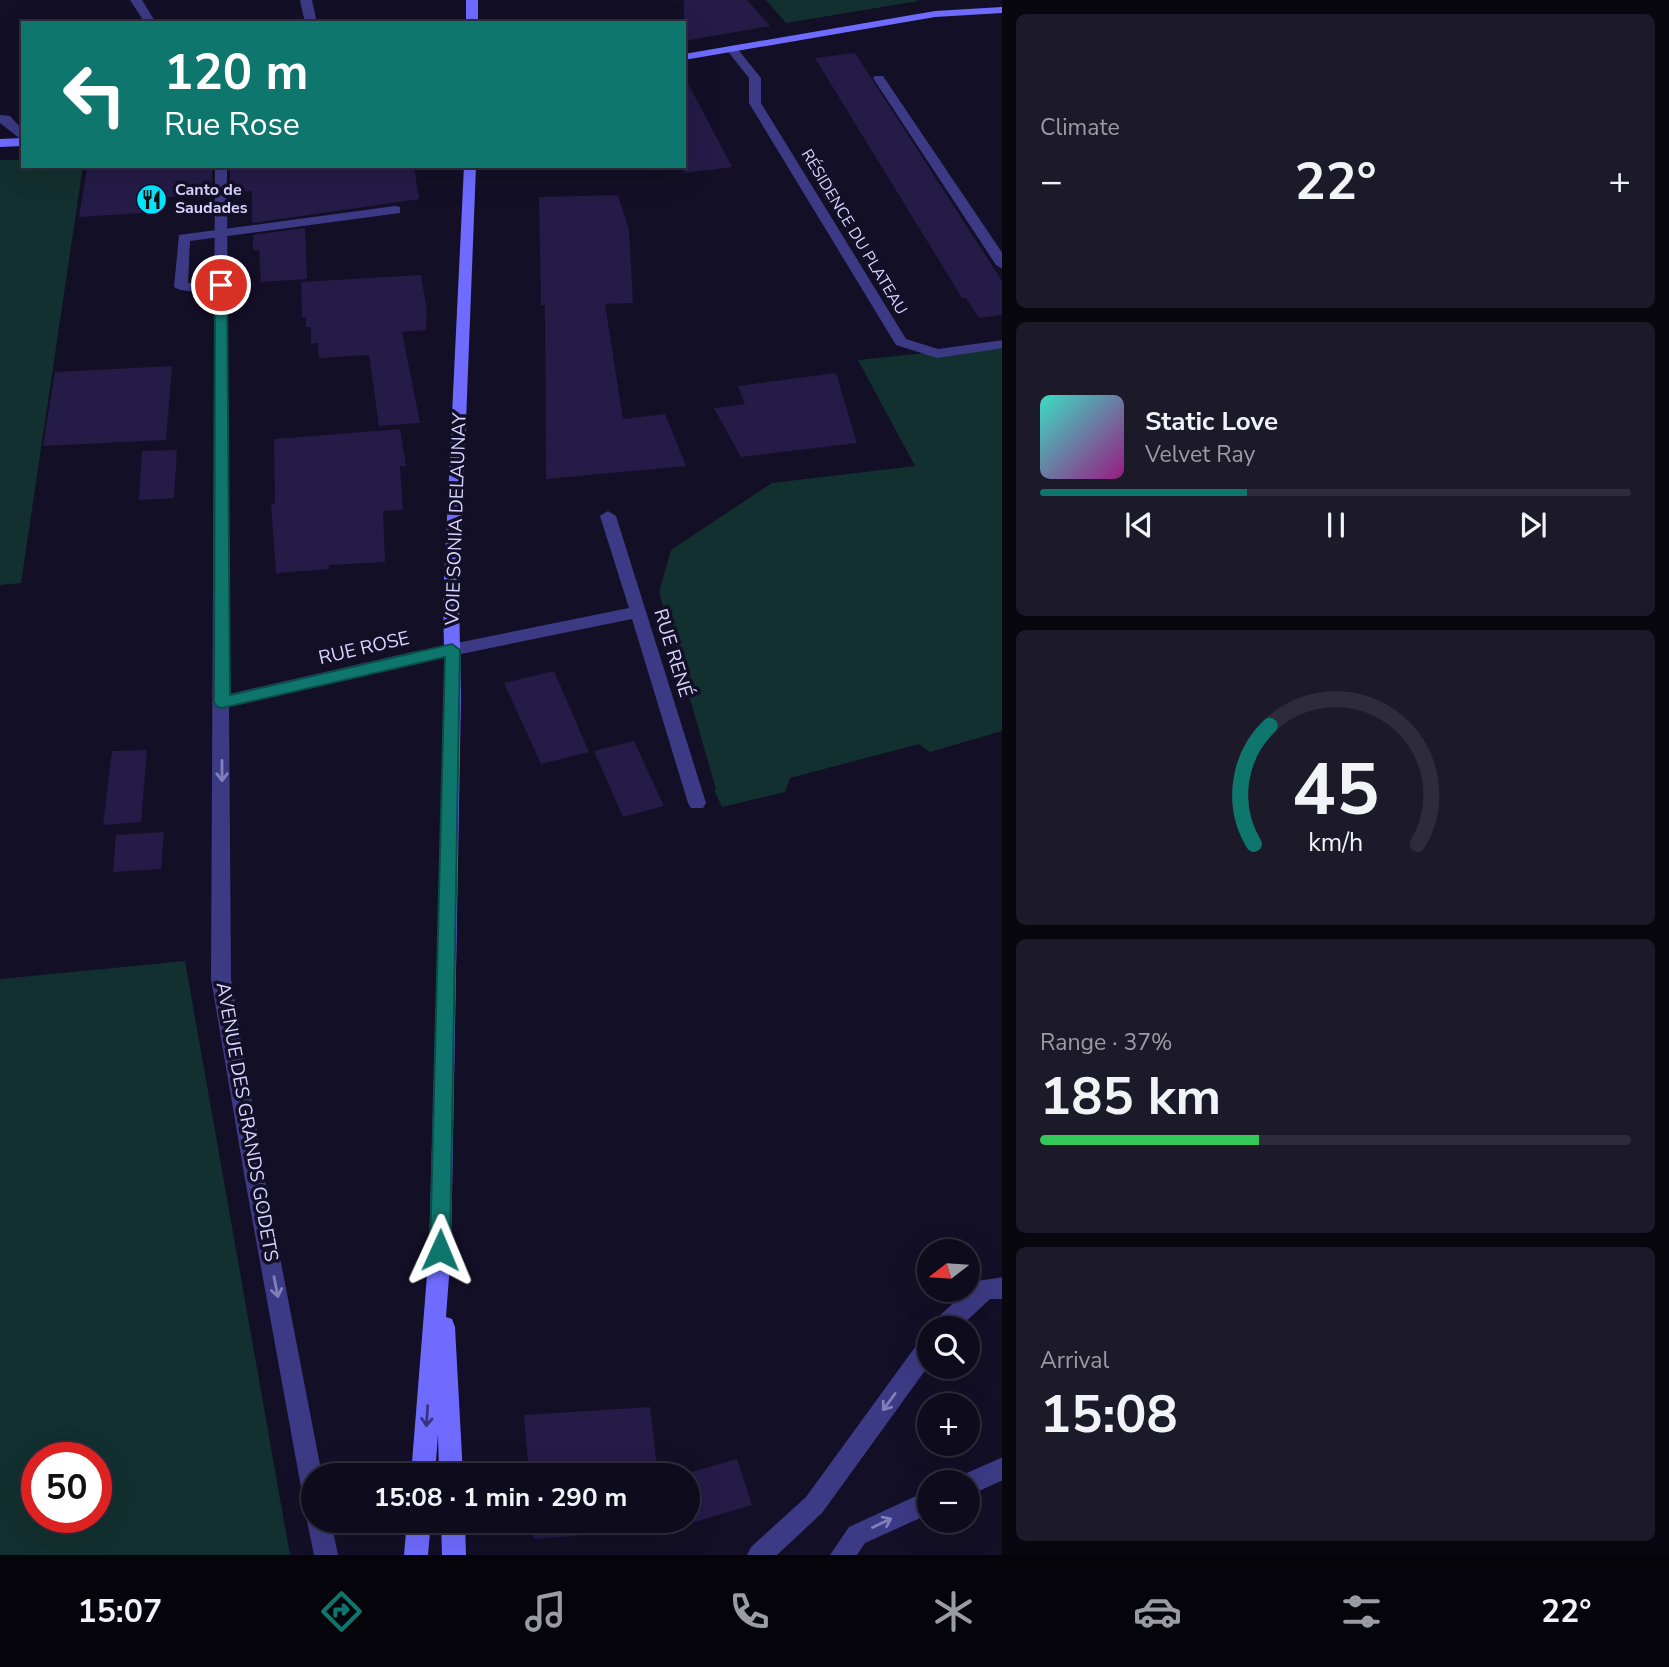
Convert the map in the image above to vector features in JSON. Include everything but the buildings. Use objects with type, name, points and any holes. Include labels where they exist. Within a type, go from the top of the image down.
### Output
[{"type":"main road","points":[[472,0],[472,21]]},
{"type":"main road","points":[[686,57],[935,14],[1002,10]]},
{"type":"main road","points":[[0,143],[21,140]]},
{"type":"main road","name":"VOIE SONIA DELAUNAY","points":[[423,1463],[440,1250],[452,601],[470,168]]},
{"type":"main road","name":"VOIE SONIA DELAUNAY","points":[[440,1250],[449,1463]]},
{"type":"main road","points":[[416,1555],[418,1533]]},
{"type":"main road","points":[[453,1533],[454,1555]]},
{"type":"street","points":[[136,0],[151,21]]},
{"type":"street","points":[[306,0],[311,21]]},
{"type":"street","name":"RÉSIDENCE DU PLATEAU","points":[[732,49],[755,78],[755,103],[901,342],[937,354],[1002,344]]},
{"type":"street","points":[[879,78],[1002,265]]},
{"type":"street","points":[[0,119],[6,119],[21,138]]},
{"type":"street","name":"AVENUE DES GRANDS GODETS","points":[[221,168],[221,979],[256,1185],[308,1463]]},
{"type":"street","points":[[221,285],[181,287],[184,238],[395,210]]},
{"type":"street","name":"RUE RENÉ","points":[[608,516],[697,803]]},
{"type":"street","name":"RUE ROSE","points":[[222,702],[452,650],[639,612]]},
{"type":"street","points":[[956,1316],[985,1289],[1002,1288]]},
{"type":"street","points":[[759,1555],[814,1505],[917,1363]]},
{"type":"street","points":[[980,1478],[1002,1468]]},
{"type":"street","points":[[842,1555],[857,1535],[917,1508]]},
{"type":"street","points":[[321,1533],[326,1555]]},
{"type":"green space","points":[[766,0],[917,0],[918,1],[786,23]]},
{"type":"green space","points":[[0,160],[21,160],[21,168],[83,168],[21,583],[0,585]]},
{"type":"green space","points":[[1002,345],[1002,731],[930,752],[919,744],[790,778],[785,792],[722,807],[714,790],[716,789],[659,592],[671,550],[772,483],[915,466],[858,360]]},
{"type":"green space","points":[[185,961],[290,1555],[0,1555],[0,979]]},
{"type":"place","name":"Canto de Saudades","points":[[152,199]]},
{"type":"route","points":[[221,285],[222,702],[452,650],[440,1250]]}]
